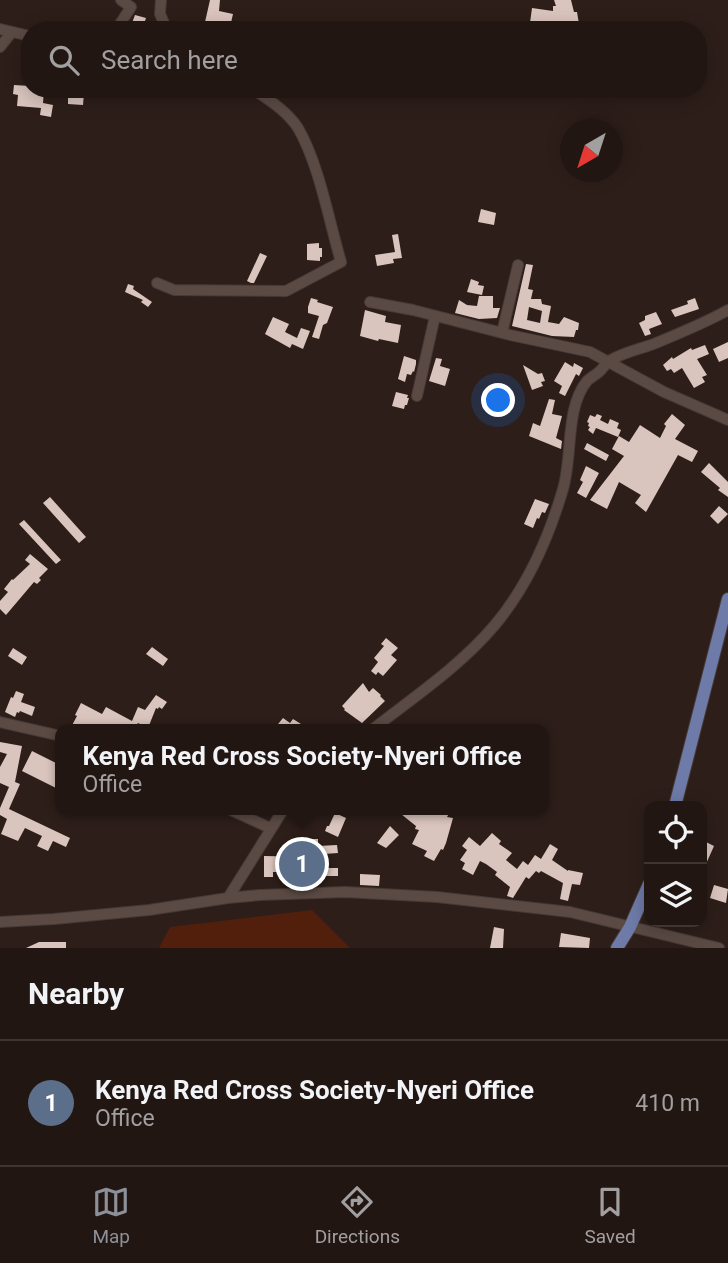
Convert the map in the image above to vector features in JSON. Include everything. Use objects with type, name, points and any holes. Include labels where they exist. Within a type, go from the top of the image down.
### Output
[{"type":"main road","points":[[676,801],[728,599]]},
{"type":"main road","points":[[617,948],[644,895]]},
{"type":"street","points":[[121,0],[131,7],[122,21]]},
{"type":"street","points":[[161,0],[160,14],[163,21]]},
{"type":"street","points":[[0,47],[6,30]]},
{"type":"street","points":[[158,284],[174,290],[286,291],[341,262],[310,155],[297,127],[284,112],[265,98]]},
{"type":"street","points":[[502,333],[518,265]]},
{"type":"street","points":[[370,302],[590,352],[664,391],[728,420]]},
{"type":"street","points":[[380,724],[470,651],[509,606],[525,580],[543,545],[564,487],[573,413],[577,398],[588,380],[609,361],[689,329],[728,310]]},
{"type":"street","points":[[416,396],[435,316]]},
{"type":"street","points":[[0,722],[55,735]]},
{"type":"street","points":[[242,815],[271,828]]},
{"type":"street","points":[[228,898],[280,815]]},
{"type":"street","points":[[0,922],[149,910],[260,895],[345,892],[437,897],[570,912],[719,948]]},
{"type":"shaded area","points":[[312,910],[350,948],[159,948],[170,927]]},
{"type":"building","points":[[210,0],[220,0],[219,11],[233,14],[231,21],[205,21]]},
{"type":"building","points":[[554,0],[571,0],[578,21],[530,21],[532,8],[553,11],[553,6],[556,6]]},
{"type":"building","points":[[135,15],[146,18],[145,21],[133,21]]},
{"type":"building","points":[[14,85],[21,85],[21,98],[43,98],[43,103],[53,105],[51,117],[40,115],[41,108],[17,106],[18,95],[13,94]]},
{"type":"building","points":[[68,98],[84,98],[83,105],[68,104]]},
{"type":"building","points":[[481,209],[496,213],[494,225],[478,222]]},
{"type":"building","points":[[398,234],[402,258],[393,259],[394,263],[377,266],[375,255],[395,252],[392,235]]},
{"type":"building","points":[[319,243],[319,248],[322,248],[320,261],[307,260],[307,244]]},
{"type":"building","points":[[260,253],[267,256],[254,283],[251,283],[247,281]]},
{"type":"building","points":[[526,264],[533,265],[528,289],[533,290],[531,299],[541,299],[542,304],[551,306],[548,322],[559,324],[564,317],[579,323],[574,337],[552,336],[512,326]],"holes":[[[529,307],[542,311],[540,323],[527,320]]]},
{"type":"building","points":[[471,279],[484,286],[482,295],[467,292]]},
{"type":"building","points":[[128,284],[152,302],[148,307],[141,302],[143,300],[125,292]]},
{"type":"building","points":[[479,296],[493,296],[493,308],[500,308],[497,318],[479,319],[455,313],[459,300],[467,305],[477,306]]},
{"type":"building","points":[[311,298],[333,307],[319,339],[312,337],[319,316],[308,313]]},
{"type":"building","points":[[695,298],[699,309],[675,317],[671,310],[688,304],[687,301]]},
{"type":"building","points":[[365,310],[386,316],[385,322],[401,325],[398,343],[360,336]]},
{"type":"building","points":[[656,312],[662,324],[649,329],[651,334],[645,336],[639,323],[645,320],[645,316]]},
{"type":"building","points":[[273,317],[289,324],[285,332],[297,338],[301,328],[310,331],[303,349],[292,344],[290,348],[265,334]]},
{"type":"building","points":[[728,342],[728,358],[719,362],[713,349]]},
{"type":"building","points":[[705,345],[709,354],[697,359],[707,375],[702,377],[705,382],[694,388],[682,368],[674,373],[671,369],[667,371],[663,365],[672,357],[673,359],[691,348],[692,350]]},
{"type":"building","points":[[404,356],[416,360],[414,372],[407,374],[405,382],[398,379]]},
{"type":"building","points":[[436,358],[442,359],[440,366],[450,369],[445,386],[429,381]]},
{"type":"building","points":[[565,362],[573,367],[574,363],[583,368],[579,376],[576,374],[565,396],[559,393],[562,386],[554,381]]},
{"type":"building","points":[[523,365],[538,374],[542,373],[545,381],[541,382],[543,386],[532,390]]},
{"type":"building","points":[[396,392],[408,395],[404,409],[392,406]]},
{"type":"building","points":[[549,399],[555,400],[552,414],[562,416],[556,438],[562,441],[561,449],[529,436],[533,423],[540,426]]},
{"type":"building","points":[[597,414],[602,416],[600,420],[608,424],[610,419],[619,423],[617,428],[621,430],[618,437],[596,428],[593,434],[588,430],[590,415],[595,417]]},
{"type":"building","points":[[672,414],[685,425],[675,439],[698,451],[692,462],[678,455],[646,512],[635,503],[641,495],[619,482],[607,509],[590,500],[624,456],[612,449],[619,436],[629,442],[640,425],[660,438],[666,426],[664,424]]},
{"type":"building","points":[[587,443],[609,455],[606,461],[584,449]]},
{"type":"building","points":[[709,463],[728,482],[728,497],[701,472]]},
{"type":"building","points":[[586,466],[599,473],[586,498],[577,493],[583,482],[580,480]]},
{"type":"building","points":[[50,497],[86,537],[79,543],[43,503]]},
{"type":"building","points":[[535,499],[549,504],[545,513],[542,512],[539,519],[537,518],[533,528],[524,524]]},
{"type":"building","points":[[719,506],[728,514],[718,524],[710,516]]},
{"type":"building","points":[[24,520],[61,560],[56,564],[19,524]]},
{"type":"building","points":[[30,554],[48,569],[39,578],[41,580],[37,584],[34,582],[6,615],[0,609],[0,601],[8,592],[4,589],[30,564],[25,560]]},
{"type":"building","points":[[386,638],[398,648],[391,655],[397,660],[383,676],[378,672],[376,675],[371,671],[378,662],[374,658],[384,646],[381,644]]},
{"type":"building","points":[[152,647],[168,659],[163,666],[146,654]]},
{"type":"building","points":[[13,648],[27,657],[22,665],[8,656]]},
{"type":"building","points":[[363,683],[369,692],[373,688],[385,701],[362,723],[342,706]]},
{"type":"building","points":[[16,691],[24,694],[21,702],[35,707],[32,716],[20,711],[15,717],[5,712]]},
{"type":"building","points":[[156,695],[167,702],[162,709],[156,708],[150,724],[73,724],[81,703],[102,714],[106,707],[132,721],[138,707],[145,710]]},
{"type":"building","points":[[283,718],[290,723],[293,719],[301,724],[278,724]]},
{"type":"building","points":[[0,742],[22,746],[15,782],[20,784],[9,809],[70,838],[66,847],[53,841],[48,851],[37,846],[42,836],[25,828],[18,841],[1,834],[7,819],[0,815],[0,808],[9,787],[0,783],[0,767],[7,754],[0,752]]},
{"type":"building","points":[[32,751],[55,762],[55,788],[22,771]]},
{"type":"building","points":[[334,815],[346,818],[338,837],[325,831]]},
{"type":"building","points":[[402,815],[448,815],[447,817],[453,818],[443,850],[441,849],[434,861],[424,856],[427,851],[412,844],[419,830],[415,829],[416,826]]},
{"type":"building","points":[[390,826],[399,835],[386,848],[377,843]]},
{"type":"building","points":[[492,833],[501,841],[499,844],[512,853],[506,860],[517,869],[523,861],[528,865],[535,855],[541,859],[550,844],[558,849],[552,860],[568,871],[583,873],[580,885],[572,884],[568,901],[560,899],[563,883],[536,871],[529,879],[526,877],[513,898],[507,896],[510,887],[486,864],[480,861],[473,875],[462,869],[465,863],[460,860],[467,850],[462,846],[469,837],[480,846]]},
{"type":"building","points":[[310,839],[318,839],[318,846],[337,845],[338,853],[310,855]]},
{"type":"building","points":[[707,842],[714,846],[707,862]]},
{"type":"building","points":[[264,856],[313,857],[313,872],[273,872],[273,877],[264,877]]},
{"type":"building","points":[[313,868],[338,868],[338,876],[314,876]]},
{"type":"building","points":[[360,874],[380,875],[379,886],[360,885]]},
{"type":"building","points":[[714,885],[728,889],[726,903],[710,898]]},
{"type":"building","points":[[494,927],[504,929],[503,948],[490,948]]},
{"type":"building","points":[[561,933],[590,938],[589,948],[559,947]]},
{"type":"building","points":[[39,942],[66,942],[66,948],[26,948]]},
{"type":"place","name":"Kenya Red Cross Society-Nyeri Office","points":[[302,864]]}]
